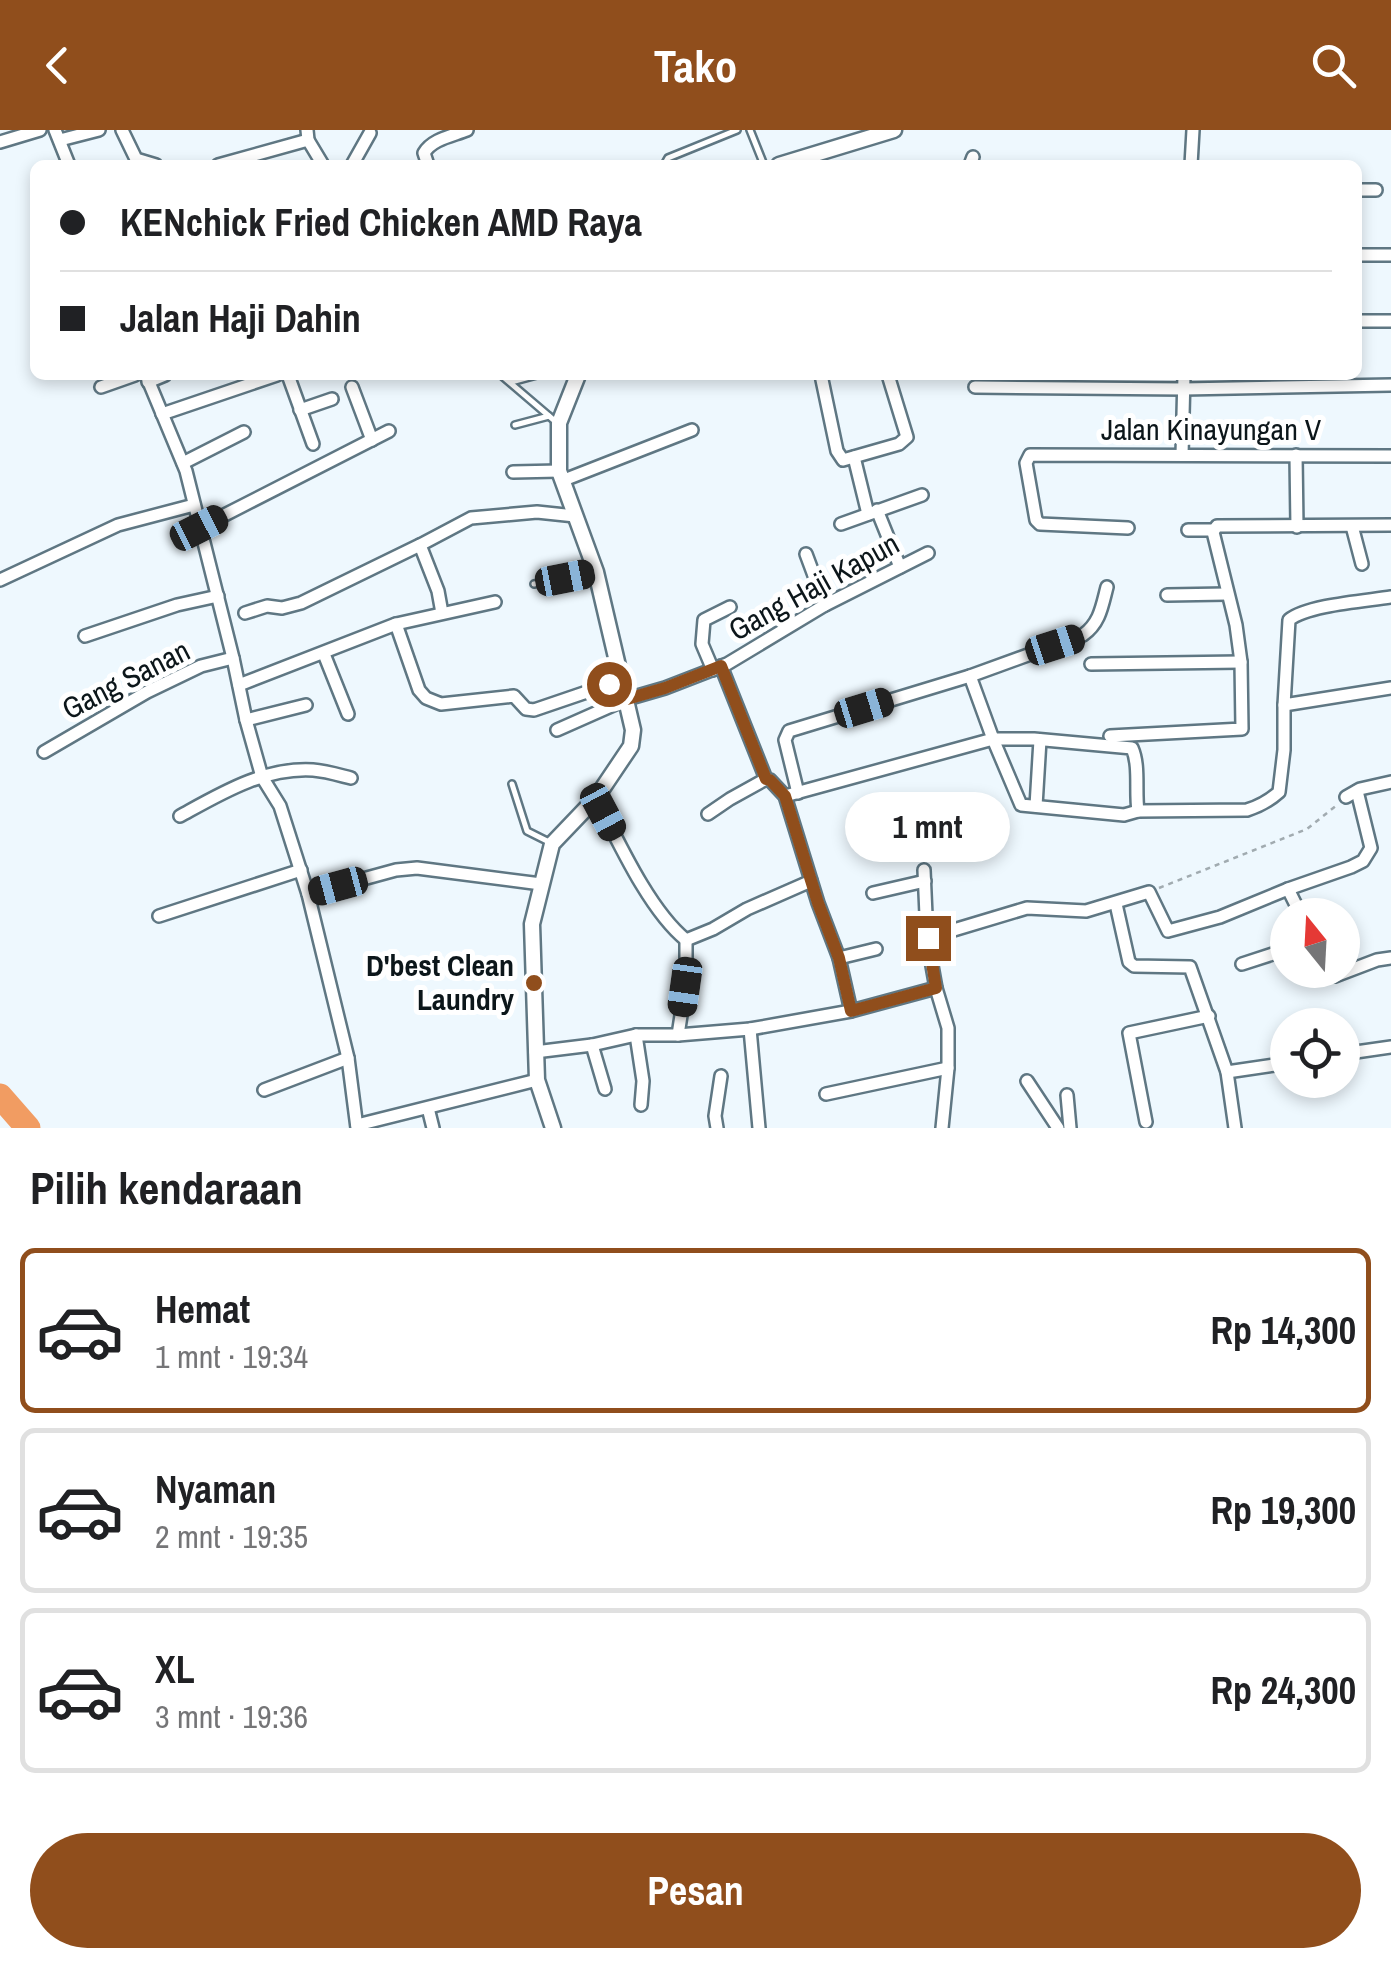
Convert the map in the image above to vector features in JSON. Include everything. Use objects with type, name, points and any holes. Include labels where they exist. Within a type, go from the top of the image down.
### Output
[{"type":"street","points":[[0,142],[40,130]]},
{"type":"street","points":[[67,160],[58,135],[99,130]]},
{"type":"street","points":[[122,130],[139,160]]},
{"type":"street","points":[[426,160],[426,148],[467,130]]},
{"type":"street","points":[[808,160],[891,130]]},
{"type":"street","points":[[1192,130],[1192,160]]},
{"type":"street","points":[[355,160],[370,133]]},
{"type":"street","points":[[233,160],[307,135],[320,160]]},
{"type":"street","points":[[1362,190],[1376,190]]},
{"type":"street","points":[[1362,255],[1391,255]]},
{"type":"street","points":[[1362,321],[1391,321]]},
{"type":"street","points":[[101,387],[121,380]]},
{"type":"street","points":[[148,380],[183,464],[262,777],[280,806],[308,894],[348,1058],[357,1127],[537,1080]]},
{"type":"street","points":[[162,414],[262,380]]},
{"type":"street","points":[[290,380],[313,444]]},
{"type":"street","points":[[553,1128],[537,1080],[535,1052],[532,924],[540,884],[552,844],[596,798],[631,746],[633,730],[596,572],[561,475],[554,420],[575,380]]},
{"type":"street","points":[[822,380],[837,451],[843,460],[899,444],[907,438],[890,380]]},
{"type":"street","points":[[1182,455],[1184,382]]},
{"type":"street","points":[[975,387],[1184,382],[1391,385]]},
{"type":"street","points":[[352,387],[372,440]]},
{"type":"street","points":[[300,410],[332,399]]},
{"type":"street","points":[[513,472],[561,475],[692,430]]},
{"type":"street","points":[[199,528],[390,431]]},
{"type":"street","points":[[183,464],[244,432]]},
{"type":"street","name":"Jalan Kinayungan V","points":[[1128,528],[1040,524],[1036,520],[1026,462],[1030,455],[1391,456]]},
{"type":"street","points":[[1296,455],[1297,527]]},
{"type":"street","points":[[854,457],[873,512],[900,567]]},
{"type":"street","points":[[841,524],[922,495]]},
{"type":"street","points":[[0,580],[118,526],[194,505]]},
{"type":"street","points":[[246,613],[267,606],[292,606],[471,518],[537,512],[574,516]]},
{"type":"street","points":[[1188,530],[1214,530],[1216,526],[1391,525]]},
{"type":"street","points":[[1352,526],[1362,564]]},
{"type":"street","points":[[1110,736],[1242,729],[1236,625],[1214,530]]},
{"type":"street","points":[[420,545],[442,613]]},
{"type":"street","name":"Gang Haji Kapun","points":[[557,730],[627,699],[717,668],[825,605],[928,553]]},
{"type":"street","points":[[806,554],[825,605]]},
{"type":"street","points":[[851,1011],[839,958],[811,881],[792,794],[785,740],[789,732],[970,676],[1083,635],[1096,624],[1106,588]]},
{"type":"street","points":[[1167,595],[1227,594]]},
{"type":"street","points":[[85,636],[177,604],[218,596]]},
{"type":"street","points":[[970,676],[1022,805],[1124,815],[1138,811],[1247,810],[1279,792],[1289,620],[1311,610],[1391,597]]},
{"type":"street","points":[[239,685],[396,624],[494,602]]},
{"type":"street","points":[[730,608],[704,620],[702,644],[717,668],[766,779],[792,794],[993,739],[1040,740],[1132,748],[1138,811]]},
{"type":"street","points":[[396,624],[419,690],[441,704],[514,696],[526,709],[534,710],[622,680]]},
{"type":"street","points":[[324,654],[348,714]]},
{"type":"street","name":"Gang Sanan","points":[[44,752],[201,666],[233,658]]},
{"type":"street","points":[[1091,664],[1241,662]]},
{"type":"street","points":[[1284,705],[1391,688]]},
{"type":"street","points":[[246,720],[306,705]]},
{"type":"street","points":[[1036,806],[1040,740]]},
{"type":"street","points":[[180,816],[233,786],[262,777],[308,769],[352,778]]},
{"type":"street","points":[[708,814],[766,779]]},
{"type":"street","points":[[928,938],[1026,908],[1086,910],[1149,892],[1168,931],[1220,917],[1363,860],[1370,848],[1352,794],[1391,782]]},
{"type":"street","points":[[596,798],[666,921],[686,940],[686,983],[678,1034]]},
{"type":"street","points":[[308,894],[417,868],[540,884]]},
{"type":"street","points":[[159,916],[301,870]]},
{"type":"street","points":[[873,894],[925,875],[928,938],[936,988],[948,1028],[942,1128]]},
{"type":"street","points":[[686,940],[811,881]]},
{"type":"street","points":[[1288,889],[1292,898]]},
{"type":"street","points":[[1116,904],[1129,962],[1134,966],[1190,967],[1227,1072],[1235,1128]]},
{"type":"street","points":[[839,958],[876,948]]},
{"type":"street","points":[[1242,964],[1270,955]]},
{"type":"street","points":[[1360,966],[1391,958]]},
{"type":"street","points":[[535,1052],[636,1035],[750,1030],[851,1011],[936,988]]},
{"type":"street","points":[[1146,1122],[1129,1033],[1209,1016]]},
{"type":"street","points":[[750,1030],[758,1128]]},
{"type":"street","points":[[636,1035],[643,1081],[641,1105]]},
{"type":"street","points":[[592,1045],[605,1090]]},
{"type":"street","points":[[1360,1051],[1391,1046]]},
{"type":"street","points":[[264,1090],[348,1058]]},
{"type":"street","points":[[1227,1072],[1270,1065]]},
{"type":"street","points":[[826,1094],[948,1068]]},
{"type":"street","points":[[717,1128],[720,1076]]},
{"type":"street","points":[[1027,1082],[1058,1128]]},
{"type":"street","points":[[1067,1094],[1070,1128]]},
{"type":"street","points":[[428,1108],[433,1128]]},
{"type":"lane","points":[[667,160],[737,130]]},
{"type":"lane","points":[[750,130],[762,160]]},
{"type":"lane","points":[[507,380],[554,420]]},
{"type":"lane","points":[[510,382],[518,380]]},
{"type":"lane","points":[[515,424],[554,420]]},
{"type":"lane","points":[[534,584],[596,572]]},
{"type":"lane","points":[[512,784],[527,832],[552,844]]},
{"type":"path","points":[[1149,892],[1307,829],[1352,794]]},
{"type":"waterway","points":[[0,1096],[28,1128]]},
{"type":"place","name":"D'best Clean Laundry","points":[[534,983]]},
{"type":"route","points":[[609,684],[622,680],[627,699],[721,666],[766,779],[785,796],[839,958],[851,1011],[936,988],[928,938]]}]
